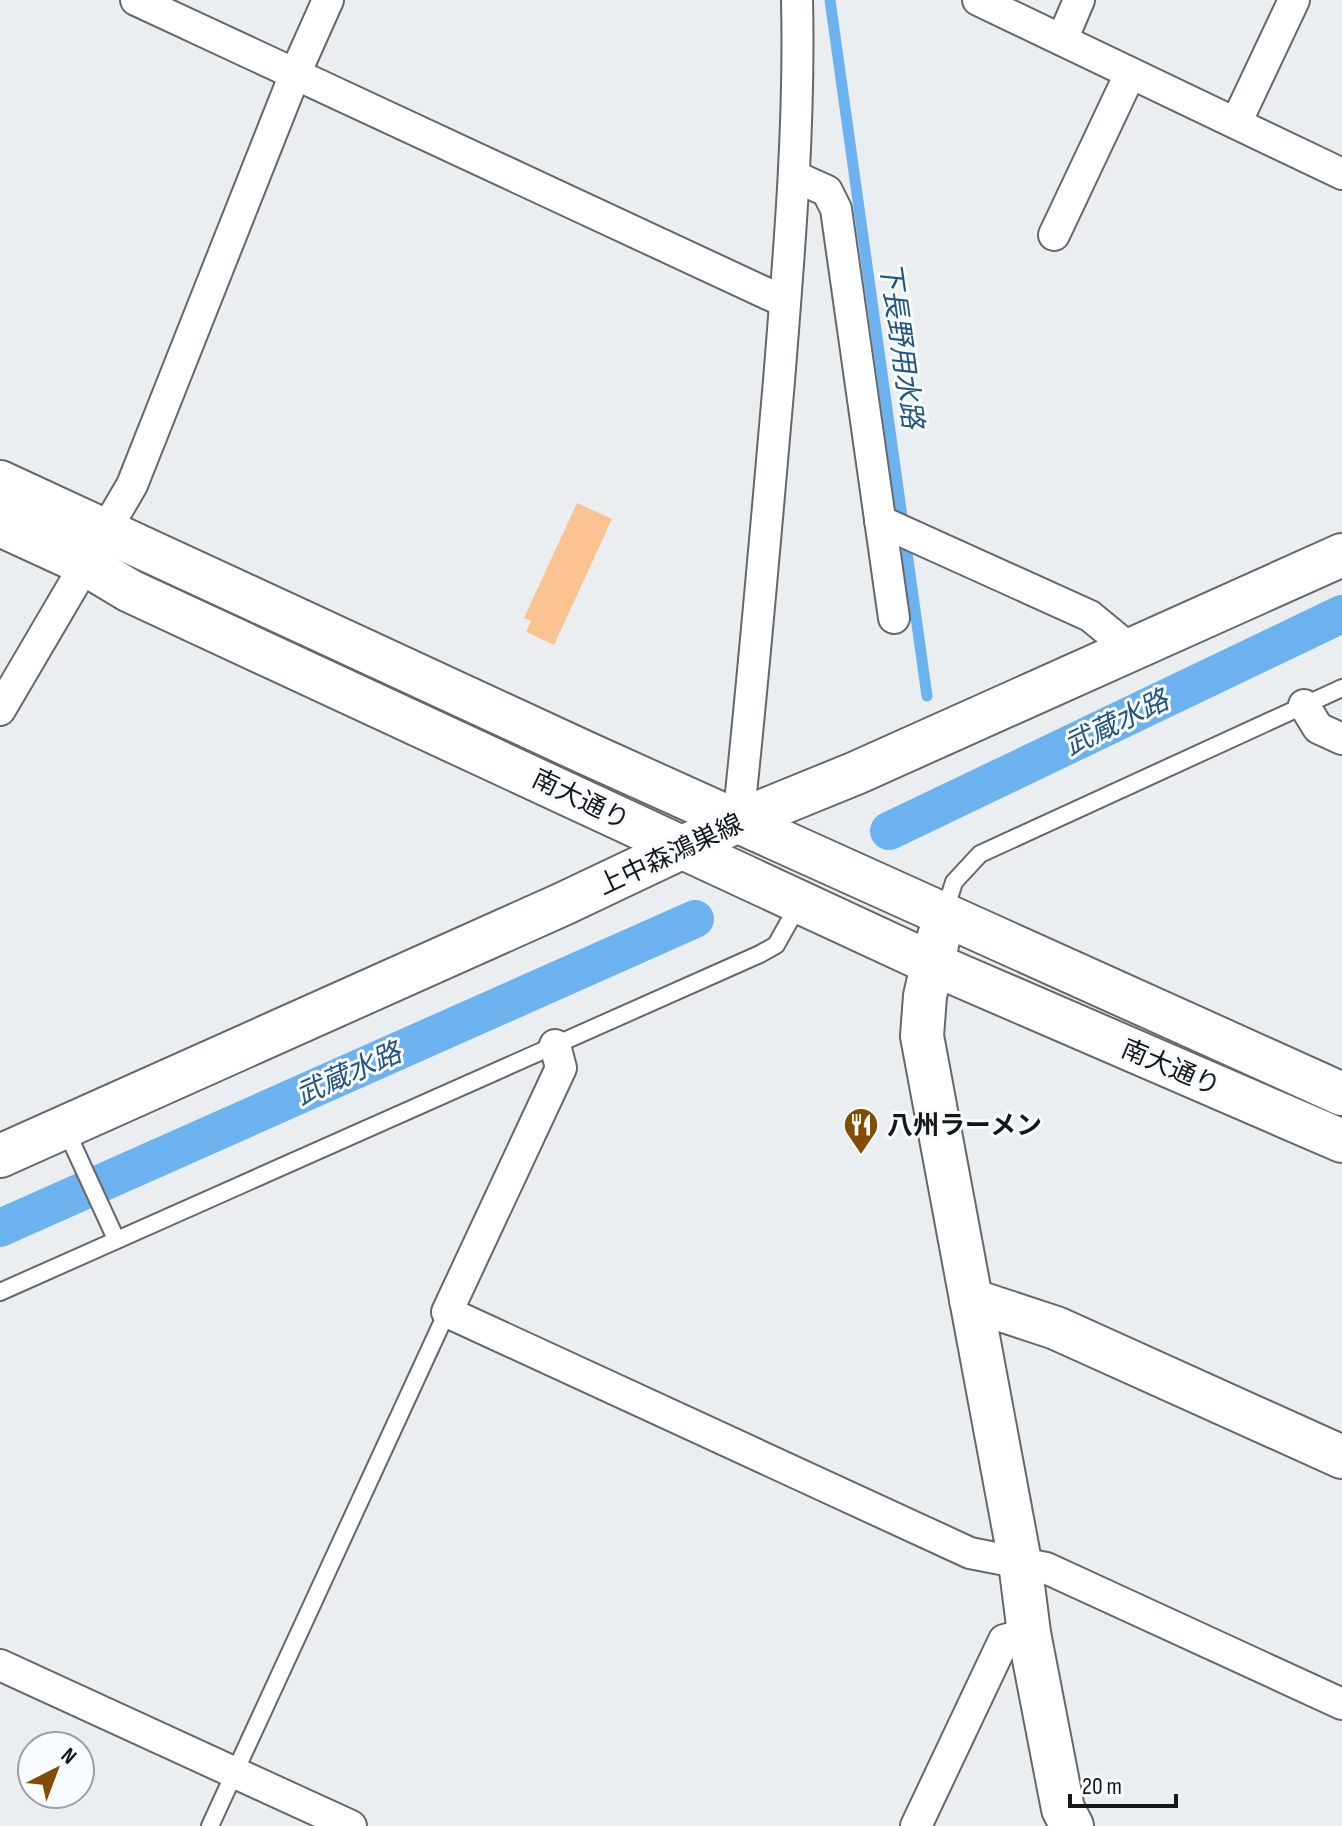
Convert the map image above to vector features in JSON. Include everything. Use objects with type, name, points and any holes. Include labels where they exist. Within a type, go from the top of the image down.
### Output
[{"type":"street","points":[[136,0],[785,302]]},
{"type":"street","points":[[0,710],[132,485],[295,74],[328,0]]},
{"type":"street","points":[[738,821],[756,659],[785,302],[798,101],[797,0]]},
{"type":"street","points":[[978,0],[1342,174]]},
{"type":"street","points":[[1062,40],[1079,0]]},
{"type":"street","points":[[1236,123],[1294,0]]},
{"type":"street","points":[[1054,235],[1130,74]]},
{"type":"street","points":[[794,176],[827,191],[836,209],[895,527],[894,618]]},
{"type":"street","name":"南大通り","points":[[0,482],[95,548],[130,591],[933,964],[1341,1139]]},
{"type":"street","name":"南大通り","points":[[0,525],[95,548],[738,821],[1342,1094]]},
{"type":"street","points":[[895,527],[1090,616],[1130,649]]},
{"type":"street","name":"上中森鴻巣線","points":[[0,1156],[72,1144],[738,821],[856,773],[1342,555]]},
{"type":"street","points":[[1304,705],[1318,728],[1342,739]]},
{"type":"street","points":[[944,916],[925,996],[922,1036],[1020,1562],[1029,1633],[1063,1809],[1072,1826]]},
{"type":"street","points":[[555,1045],[561,1068],[447,1312],[970,1553],[1046,1568],[1342,1704]]},
{"type":"street","points":[[971,1300],[1056,1328],[1342,1457]]},
{"type":"street","points":[[916,1826],[1004,1640],[1029,1633]]},
{"type":"street","points":[[0,1665],[351,1826]]},
{"type":"lane","points":[[944,916],[954,882],[980,854],[1342,688]]},
{"type":"lane","points":[[0,1292],[776,945],[800,903]]},
{"type":"lane","points":[[72,1144],[116,1239]]},
{"type":"lane","points":[[210,1826],[447,1312]]},
{"type":"building","points":[[577,503],[612,519],[554,645],[526,632],[531,621],[524,618]]},
{"type":"waterway","name":"下長野用水路","points":[[830,0],[927,696]]},
{"type":"waterway","name":"武蔵水路","points":[[889,831],[1342,614]]},
{"type":"waterway","name":"武蔵水路","points":[[0,1228],[695,919]]},
{"type":"place","name":"八州ラーメン","points":[[861,1156]]}]
